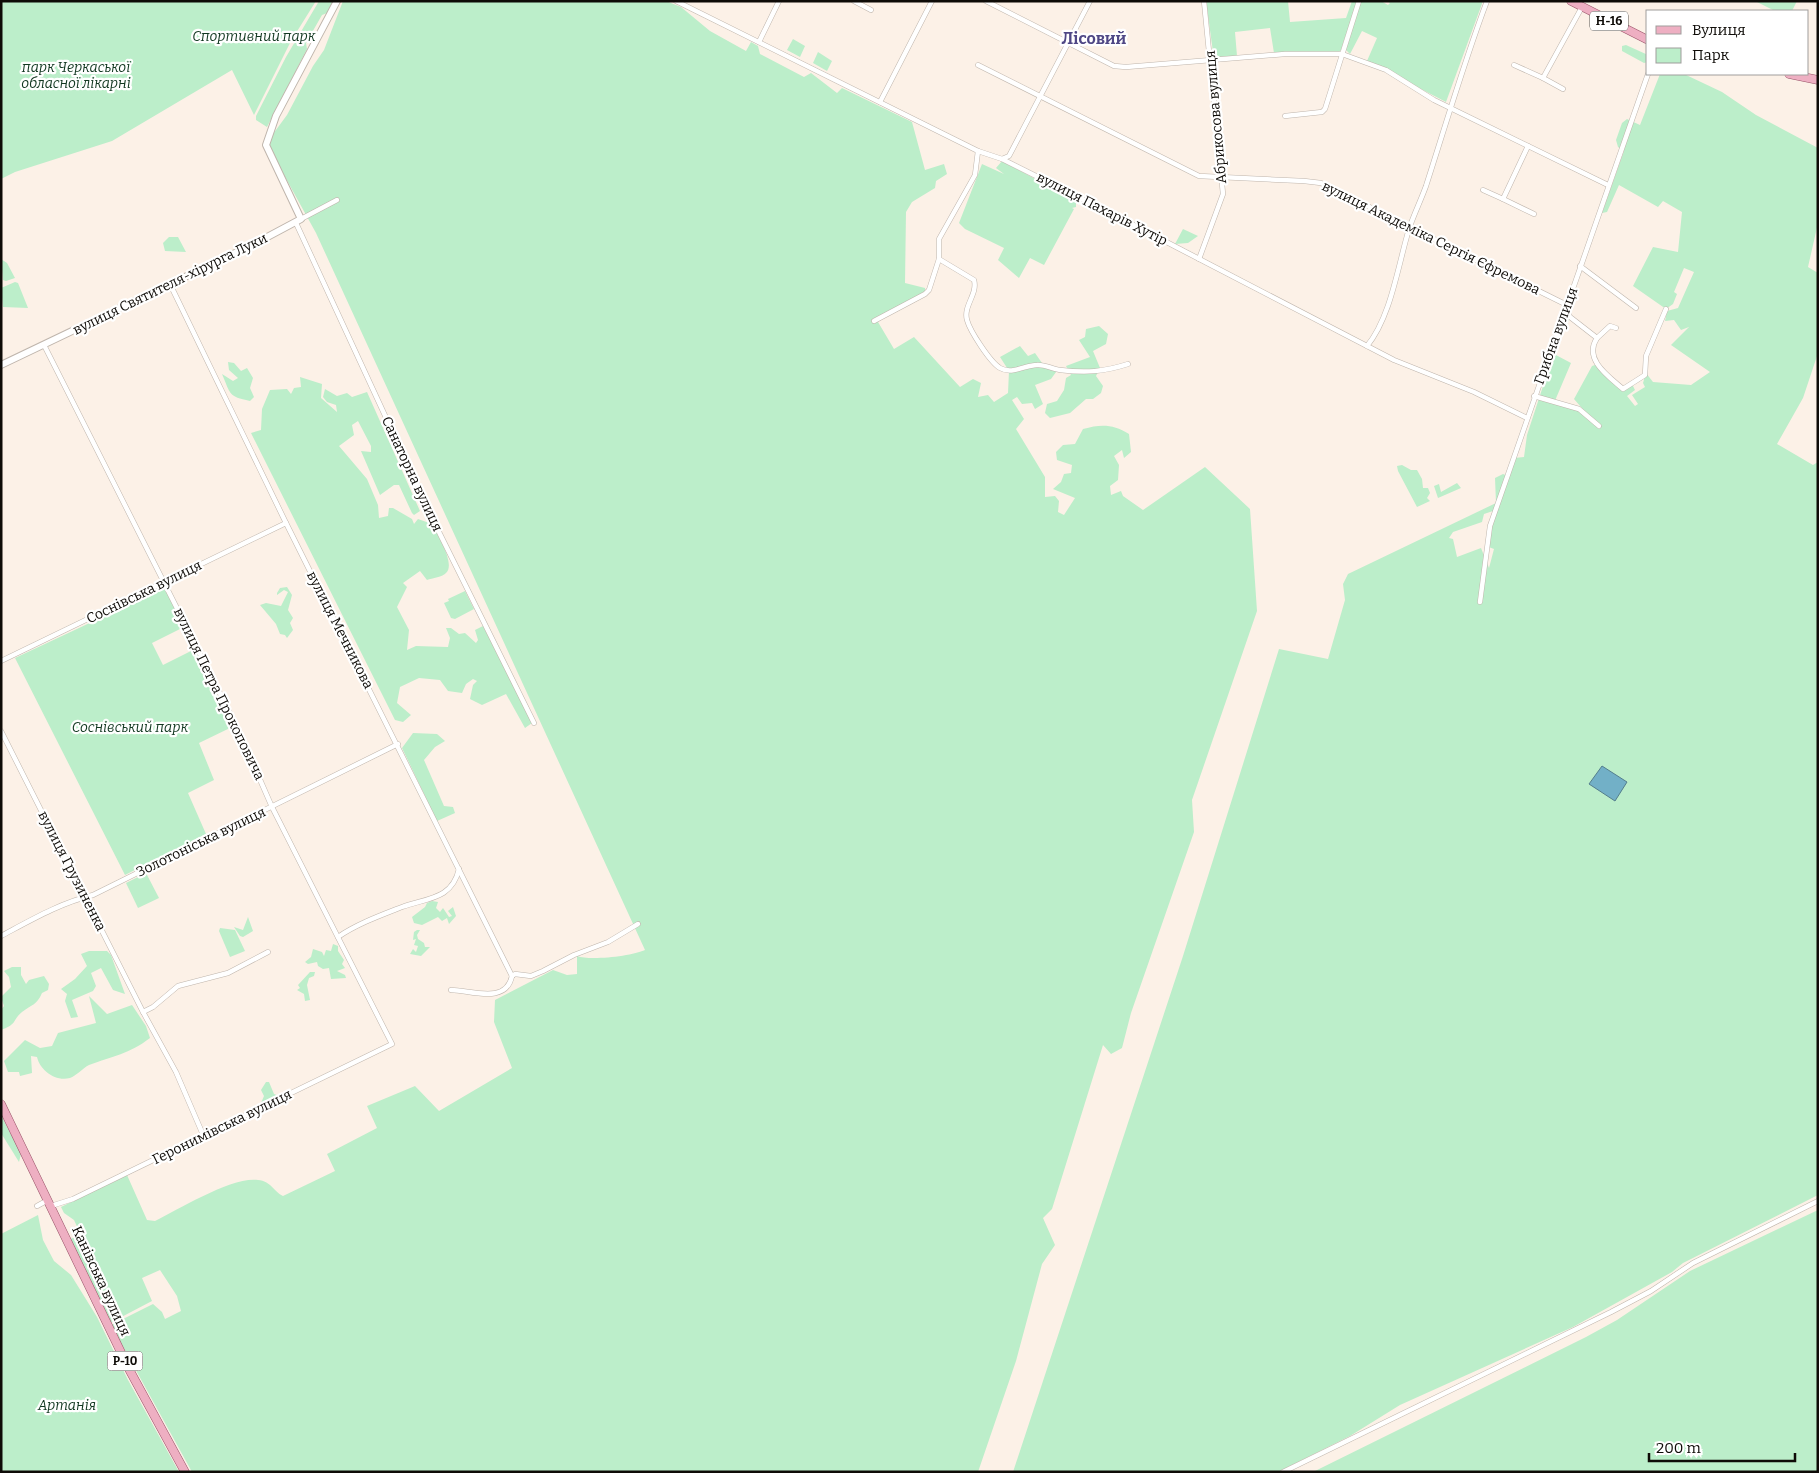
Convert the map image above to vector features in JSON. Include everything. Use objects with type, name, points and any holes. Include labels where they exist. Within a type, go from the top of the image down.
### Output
[{"type":"main road","name":"Н-16","points":[[1571,1],[1646,39]]},
{"type":"main road","points":[[1794,75],[1818,80]]},
{"type":"main road","name":"Р-10","points":[[1,1104],[50,1203]]},
{"type":"main road","name":"Канівська вулиця","points":[[50,1203],[130,1371],[185,1472]]},
{"type":"street","name":"Санаторна вулиця","points":[[337,1],[276,116],[266,145],[298,221],[437,528],[534,723]]},
{"type":"street","name":"вулиця Пахарів Хутір","points":[[676,1],[978,151],[1002,159],[1367,346],[1527,418]]},
{"type":"street","points":[[759,42],[779,1]]},
{"type":"street","points":[[854,1],[871,10]]},
{"type":"street","points":[[880,102],[932,1]]},
{"type":"street","points":[[986,1],[1114,66],[1126,67],[1285,54],[1342,54],[1386,70],[1410,86],[1608,184]]},
{"type":"street","points":[[1002,159],[1009,156],[1042,97],[1090,1]]},
{"type":"street","name":"Абрикосова вулиця","points":[[1199,259],[1222,200],[1204,1]]},
{"type":"street","points":[[1284,116],[1322,112],[1358,1]]},
{"type":"street","points":[[1367,346],[1375,336],[1384,314],[1410,226],[1425,188],[1450,106],[1487,1]]},
{"type":"street","points":[[1543,78],[1582,7]]},
{"type":"street","name":"вулиця Академіка Сергія Єфремова","points":[[978,65],[1191,173],[1220,179],[1318,183],[1410,226],[1566,307]]},
{"type":"street","points":[[1514,65],[1563,89]]},
{"type":"street","name":"Грибна вулиця","points":[[1480,602],[1490,526],[1648,75]]},
{"type":"street","points":[[1503,199],[1528,146]]},
{"type":"street","points":[[874,321],[925,294],[929,290],[939,259],[939,239],[975,175],[978,151]]},
{"type":"street","points":[[1483,190],[1534,214]]},
{"type":"street","name":"вулиця Святителя-хірурга Луки","points":[[1,365],[170,284],[337,200]]},
{"type":"street","points":[[939,259],[974,280],[976,285],[966,311],[967,322],[991,360],[1001,368],[1009,371],[1037,365],[1059,370],[1103,372],[1128,364]]},
{"type":"street","points":[[1580,266],[1636,308]]},
{"type":"street","name":"вулиця Мечникова","points":[[170,284],[286,523],[398,744],[512,976]]},
{"type":"street","points":[[1566,307],[1570,317],[1597,338]]},
{"type":"street","points":[[1616,328],[1610,326],[1597,338],[1592,351],[1593,358],[1622,389],[1645,375],[1646,356],[1666,310]]},
{"type":"street","points":[[1562,319],[1570,317]]},
{"type":"street","name":"вулиця Петра Прокоповича","points":[[44,344],[238,728],[272,807],[392,1044]]},
{"type":"street","points":[[1534,396],[1582,410],[1599,426]]},
{"type":"street","name":"Соснівська вулиця","points":[[1,661],[286,523]]},
{"type":"street","name":"вулиця Грузиненка","points":[[1,731],[143,1012],[176,1072],[204,1136]]},
{"type":"street","name":"Золотоніська вулиця","points":[[1,936],[62,905],[93,895],[398,744]]},
{"type":"street","points":[[338,937],[356,926],[405,906],[423,903],[442,895],[452,886],[459,869]]},
{"type":"street","points":[[451,990],[490,995],[504,989],[515,974],[531,976],[543,972],[574,955],[608,942],[638,924]]},
{"type":"street","points":[[143,1012],[153,1007],[178,986],[228,973],[268,952]]},
{"type":"street","name":"Геронимівська вулиця","points":[[37,1206],[73,1199],[392,1044]]},
{"type":"street","points":[[1283,1472],[1611,1312],[1651,1291],[1693,1263],[1818,1201]]},
{"type":"green space","name":"парк Черкаської обласної лікарні","points":[[1,1],[316,1],[291,41],[254,115],[232,70],[112,141],[15,172],[1,179]]},
{"type":"green space","points":[[319,1],[333,1],[327,13],[322,15],[306,43],[307,49],[267,127],[256,120],[256,116],[286,57]]},
{"type":"green space","points":[[343,1],[666,1],[681,7],[710,31],[746,51],[751,42],[758,46],[760,54],[804,77],[811,73],[837,93],[842,88],[912,122],[925,170],[944,164],[947,174],[936,181],[935,188],[912,202],[906,212],[905,283],[925,288],[925,294],[875,321],[878,322],[894,349],[914,337],[960,387],[973,379],[981,383],[978,397],[988,395],[994,402],[1008,393],[1009,371],[1000,357],[1020,346],[1028,356],[1035,353],[1042,363],[1059,368],[1051,379],[1035,385],[1043,404],[1035,409],[1032,403],[1022,404],[1017,397],[1012,400],[1024,419],[1016,429],[1045,477],[1045,497],[1055,496],[1059,501],[1058,512],[1064,515],[1075,498],[1053,489],[1061,482],[1064,474],[1071,473],[1072,465],[1057,460],[1056,452],[1063,445],[1075,444],[1083,429],[1096,426],[1118,428],[1129,434],[1131,452],[1124,458],[1122,450],[1114,456],[1119,465],[1118,480],[1110,486],[1111,495],[1121,491],[1123,496],[1143,510],[1205,467],[1250,509],[1257,611],[1192,800],[1194,832],[1131,1013],[1122,1048],[1111,1054],[1103,1045],[1052,1209],[1043,1218],[1055,1245],[1042,1264],[1016,1361],[978,1472],[192,1472],[111,1325],[153,1304],[162,1312],[165,1319],[181,1311],[177,1296],[160,1270],[142,1278],[152,1301],[110,1323],[70,1239],[81,1235],[74,1220],[64,1213],[61,1207],[127,1175],[147,1220],[155,1221],[206,1194],[235,1183],[247,1180],[262,1181],[269,1184],[283,1196],[335,1171],[327,1154],[377,1128],[367,1106],[415,1086],[439,1111],[512,1068],[494,1022],[495,1000],[553,970],[567,975],[577,974],[577,956],[591,958],[611,957],[645,950],[316,233],[268,146],[270,138],[287,115],[313,66],[324,50]]},
{"type":"green space","points":[[1206,1],[1288,1],[1290,22],[1346,18],[1352,1],[1357,1],[1341,50],[1338,53],[1274,53],[1270,28],[1235,32],[1237,56],[1219,57],[1213,52]]},
{"type":"green space","points":[[1361,1],[1381,1],[1388,5],[1390,3],[1387,1],[1483,1],[1446,102],[1367,61],[1377,38],[1362,31],[1350,54],[1346,50]]},
{"type":"green space","points":[[1755,1],[1797,1],[1792,10],[1773,10]]},
{"type":"green space","points":[[793,39],[805,46],[800,57],[787,50]]},
{"type":"green space","points":[[1626,45],[1646,54],[1646,62],[1622,51],[1622,46]]},
{"type":"green space","points":[[818,52],[832,61],[827,71],[813,63]]},
{"type":"green space","points":[[1660,75],[1686,75],[1722,92],[1756,115],[1818,148],[1818,223],[1808,267],[1818,273],[1818,353],[1803,398],[1777,444],[1813,465],[1818,462],[1818,1195],[1683,1263],[1672,1272],[1573,1327],[1400,1405],[1350,1436],[1278,1472],[1013,1472],[1183,956],[1279,649],[1328,659],[1345,600],[1343,584],[1348,574],[1496,503],[1495,478],[1503,474],[1508,476],[1514,458],[1524,457],[1527,435],[1565,319],[1570,317],[1554,354],[1571,363],[1554,403],[1587,414],[1574,399],[1592,366],[1598,364],[1621,387],[1632,384],[1635,390],[1627,396],[1635,406],[1638,404],[1632,395],[1645,387],[1643,383],[1646,373],[1653,382],[1691,385],[1710,372],[1671,345],[1689,327],[1681,330],[1674,320],[1665,321],[1667,311],[1678,308],[1694,272],[1684,268],[1674,292],[1677,294],[1673,304],[1666,309],[1633,286],[1653,247],[1678,252],[1682,212],[1663,201],[1658,207],[1619,185],[1607,212],[1602,213],[1624,151],[1618,147],[1616,140],[1622,123],[1627,119],[1640,125]],"holes":[[[1496,510],[1486,546],[1494,549],[1489,568],[1481,548],[1457,557],[1453,539],[1449,538],[1453,532],[1482,522],[1484,514]]]},
{"type":"green space","points":[[1002,161],[1076,201],[1076,207],[1072,208],[1074,209],[1044,265],[1030,258],[1019,278],[998,260],[1004,248],[965,229],[959,223],[982,164],[1004,174],[996,168]]},
{"type":"green space","points":[[1183,229],[1198,236],[1188,243],[1175,244]]},
{"type":"green space","points":[[169,237],[178,237],[186,252],[165,251],[163,243]]},
{"type":"green space","points":[[1,259],[7,263],[15,278],[3,280]]},
{"type":"green space","points":[[15,282],[18,283],[28,308],[3,307],[1,288]]},
{"type":"green space","points":[[1099,326],[1108,334],[1106,344],[1093,351],[1100,368],[1096,376],[1103,386],[1101,393],[1093,399],[1086,399],[1070,413],[1050,418],[1045,413],[1047,404],[1057,401],[1064,390],[1066,378],[1071,375],[1066,366],[1090,357],[1079,340],[1085,337],[1086,329]]},
{"type":"green space","points":[[228,362],[234,363],[241,371],[247,368],[253,378],[250,388],[254,397],[250,401],[234,396],[229,390],[222,374],[233,381],[238,378],[229,370]]},
{"type":"green space","points":[[300,377],[322,384],[321,398],[337,412],[336,405],[327,402],[323,397],[325,389],[337,396],[347,393],[352,397],[367,392],[420,511],[414,515],[412,513],[399,485],[394,485],[380,495],[361,451],[371,452],[371,446],[358,421],[352,425],[354,435],[339,446],[367,479],[378,505],[379,518],[388,516],[389,508],[393,508],[412,519],[414,524],[418,519],[432,524],[445,549],[449,563],[445,574],[427,580],[420,571],[403,583],[407,587],[397,607],[409,630],[407,650],[416,646],[448,647],[450,638],[446,628],[451,628],[459,634],[465,633],[476,643],[478,640],[475,630],[483,626],[532,723],[525,728],[506,694],[482,705],[470,699],[473,685],[477,681],[473,679],[466,684],[462,693],[448,691],[440,680],[419,678],[400,687],[397,703],[411,715],[403,722],[395,720],[251,433],[261,430],[262,409],[270,390],[287,389],[291,394],[294,388],[301,387]]},
{"type":"green space","points":[[1402,465],[1411,470],[1417,470],[1422,479],[1423,488],[1428,488],[1430,493],[1427,498],[1430,501],[1417,507],[1398,471],[1397,466]]},
{"type":"green space","points":[[1457,483],[1461,488],[1438,498],[1434,486],[1439,484],[1441,492]]},
{"type":"green space","points":[[287,587],[292,595],[288,610],[293,618],[290,623],[293,630],[287,638],[285,635],[280,634],[276,624],[260,605],[266,603],[281,606],[288,592],[284,590],[277,595],[277,593],[280,588]]},
{"type":"green space","name":"Соснівський парк","points":[[160,590],[165,590],[184,627],[152,643],[163,665],[195,649],[232,727],[199,743],[214,780],[188,793],[206,834],[125,875],[15,658]]},
{"type":"green space","points":[[465,591],[474,609],[455,619],[451,618],[444,603]]},
{"type":"green space","points":[[413,733],[437,734],[445,741],[435,747],[424,760],[444,806],[453,807],[455,813],[437,821],[402,748]]},
{"type":"green space","points":[[146,873],[159,898],[138,908],[126,883]]},
{"type":"green space","points":[[432,901],[438,902],[436,908],[440,912],[443,908],[449,917],[452,916],[448,911],[453,907],[456,916],[449,924],[447,918],[442,921],[438,917],[422,925],[414,923],[412,917],[425,907],[427,903]]},
{"type":"green space","points":[[248,917],[253,931],[243,937],[240,936],[234,927],[243,930]]},
{"type":"green space","points":[[220,928],[235,930],[245,951],[230,957],[219,931]]},
{"type":"green space","points":[[420,930],[417,935],[418,939],[424,943],[425,947],[430,947],[421,956],[410,954],[413,949],[416,952],[418,946],[414,945],[416,939],[413,940],[414,932]]},
{"type":"green space","points":[[333,944],[338,946],[338,951],[344,960],[342,964],[345,968],[337,971],[345,975],[346,978],[331,979],[329,968],[323,969],[318,966],[317,962],[308,964],[305,962],[311,957],[313,949],[322,952],[324,956],[326,950],[331,951]]},
{"type":"green space","points":[[89,951],[107,951],[111,955],[125,994],[113,990],[101,968],[91,973],[96,986],[93,991],[72,1000],[78,1017],[71,1018],[65,1001],[67,994],[61,989],[75,979],[87,966],[81,954]]},
{"type":"green space","points":[[12,967],[21,967],[21,975],[26,984],[29,980],[44,976],[49,984],[48,990],[42,993],[36,1002],[22,1012],[12,1024],[1,1030],[1,1010],[4,1006],[1,997],[11,987],[9,977],[4,971]]},
{"type":"green space","points":[[310,972],[315,972],[314,976],[309,978],[307,985],[310,1000],[305,1001],[304,994],[297,990],[300,988],[298,985]]},
{"type":"green space","points":[[89,996],[107,1014],[132,1005],[146,1026],[150,1038],[128,1051],[89,1065],[70,1078],[54,1077],[41,1066],[37,1057],[31,1056],[32,1073],[20,1076],[19,1072],[8,1072],[4,1061],[25,1040],[40,1048],[52,1046],[58,1033],[96,1023]]},
{"type":"green space","points":[[266,1082],[269,1082],[274,1094],[279,1096],[263,1105],[261,1103],[264,1096],[261,1090]]},
{"type":"green space","points":[[2,1117],[21,1154],[19,1162],[1,1133]]},
{"type":"green space","points":[[1818,1210],[1818,1472],[1313,1472],[1586,1337],[1617,1320],[1690,1271]]},
{"type":"green space","name":"Артанія","points":[[38,1215],[43,1240],[54,1261],[71,1275],[97,1317],[128,1380],[179,1472],[1,1472],[1,1234]]},
{"type":"water","points":[[1602,766],[1627,782],[1615,801],[1589,784]]},
{"type":"district","name":"Лісовий","points":[[1094,38]]},
{"type":"park label","name":"Спортивний парк","points":[[254,36]]}]
